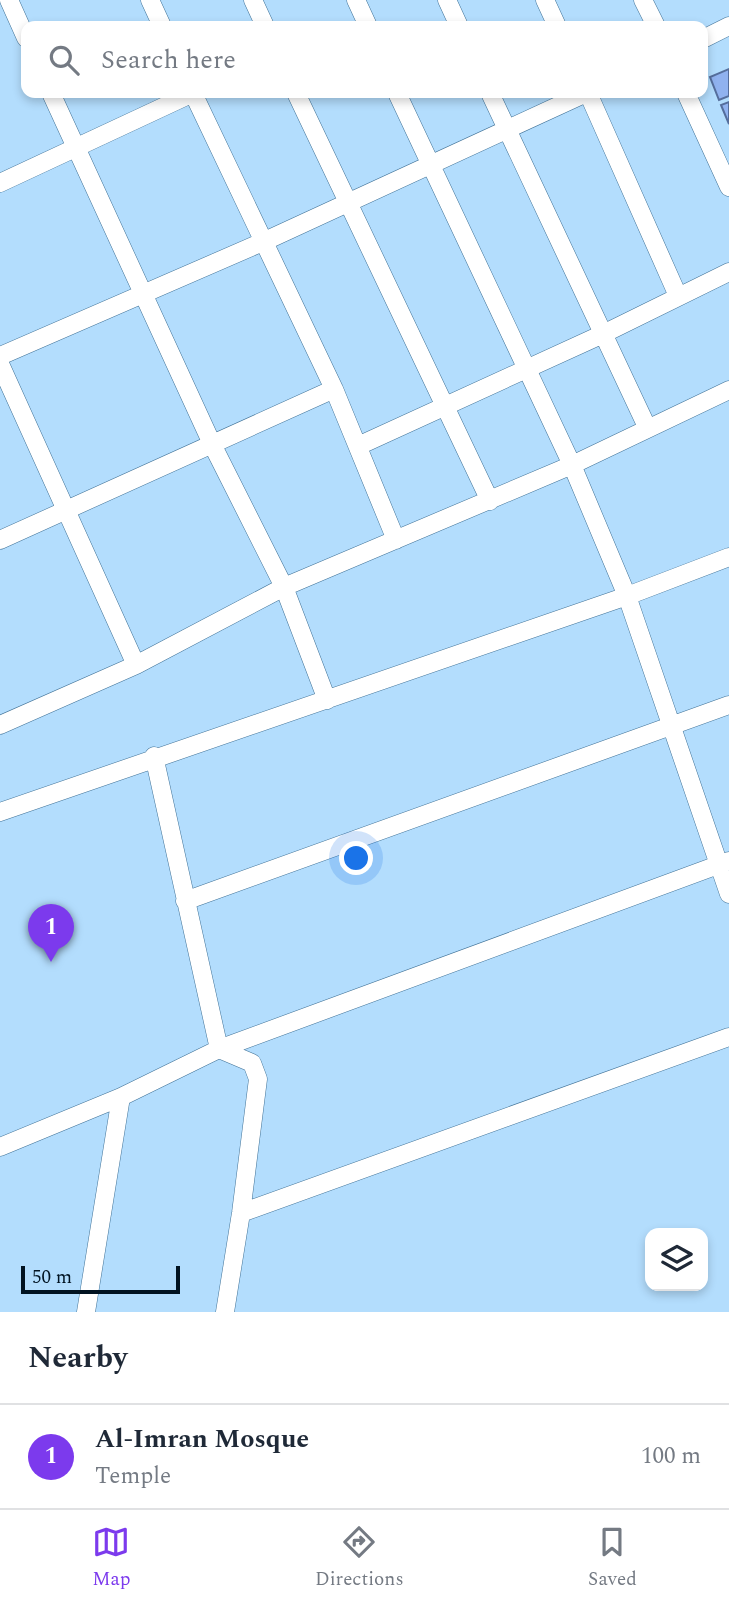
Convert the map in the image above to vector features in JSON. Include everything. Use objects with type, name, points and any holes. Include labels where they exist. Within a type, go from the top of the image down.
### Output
[{"type":"street","points":[[9,0],[21,27]]},
{"type":"street","points":[[150,0],[160,21]]},
{"type":"street","points":[[253,0],[263,21]]},
{"type":"street","points":[[356,0],[366,21]]},
{"type":"street","points":[[447,0],[457,21]]},
{"type":"street","points":[[545,0],[555,21]]},
{"type":"street","points":[[643,0],[654,21]]},
{"type":"street","points":[[708,36],[729,26]]},
{"type":"street","points":[[53,98],[213,446],[284,587],[327,700]]},
{"type":"street","points":[[0,183],[183,98]]},
{"type":"street","points":[[195,98],[334,389],[396,541]]},
{"type":"street","points":[[298,98],[490,501]]},
{"type":"street","points":[[399,98],[572,466],[627,596],[670,726],[724,863],[729,894]]},
{"type":"street","points":[[491,98],[647,427]]},
{"type":"street","points":[[0,356],[265,241],[576,98]]},
{"type":"street","points":[[589,98],[678,296]]},
{"type":"street","points":[[689,98],[729,187]]},
{"type":"street","points":[[358,446],[603,334],[729,272]]},
{"type":"street","points":[[0,364],[136,665]]},
{"type":"street","points":[[0,540],[334,389]]},
{"type":"street","points":[[0,726],[136,665],[284,587],[572,466],[647,427],[729,390]]},
{"type":"street","points":[[0,812],[155,756],[327,700],[627,596],[729,557]]},
{"type":"street","points":[[185,901],[729,705]]},
{"type":"street","points":[[155,756],[219,1049]]},
{"type":"street","points":[[0,1147],[121,1097],[219,1049],[724,863]]},
{"type":"street","points":[[241,1213],[729,1037]]},
{"type":"street","points":[[219,1049],[252,1063],[258,1079],[225,1312]]},
{"type":"street","points":[[86,1312],[121,1097]]},
{"type":"building","points":[[729,69],[729,96],[719,100],[710,77]]},
{"type":"building","points":[[729,102],[729,124],[721,105]]},
{"type":"place","name":"Al-Imran Mosque","points":[[51,962]]}]
